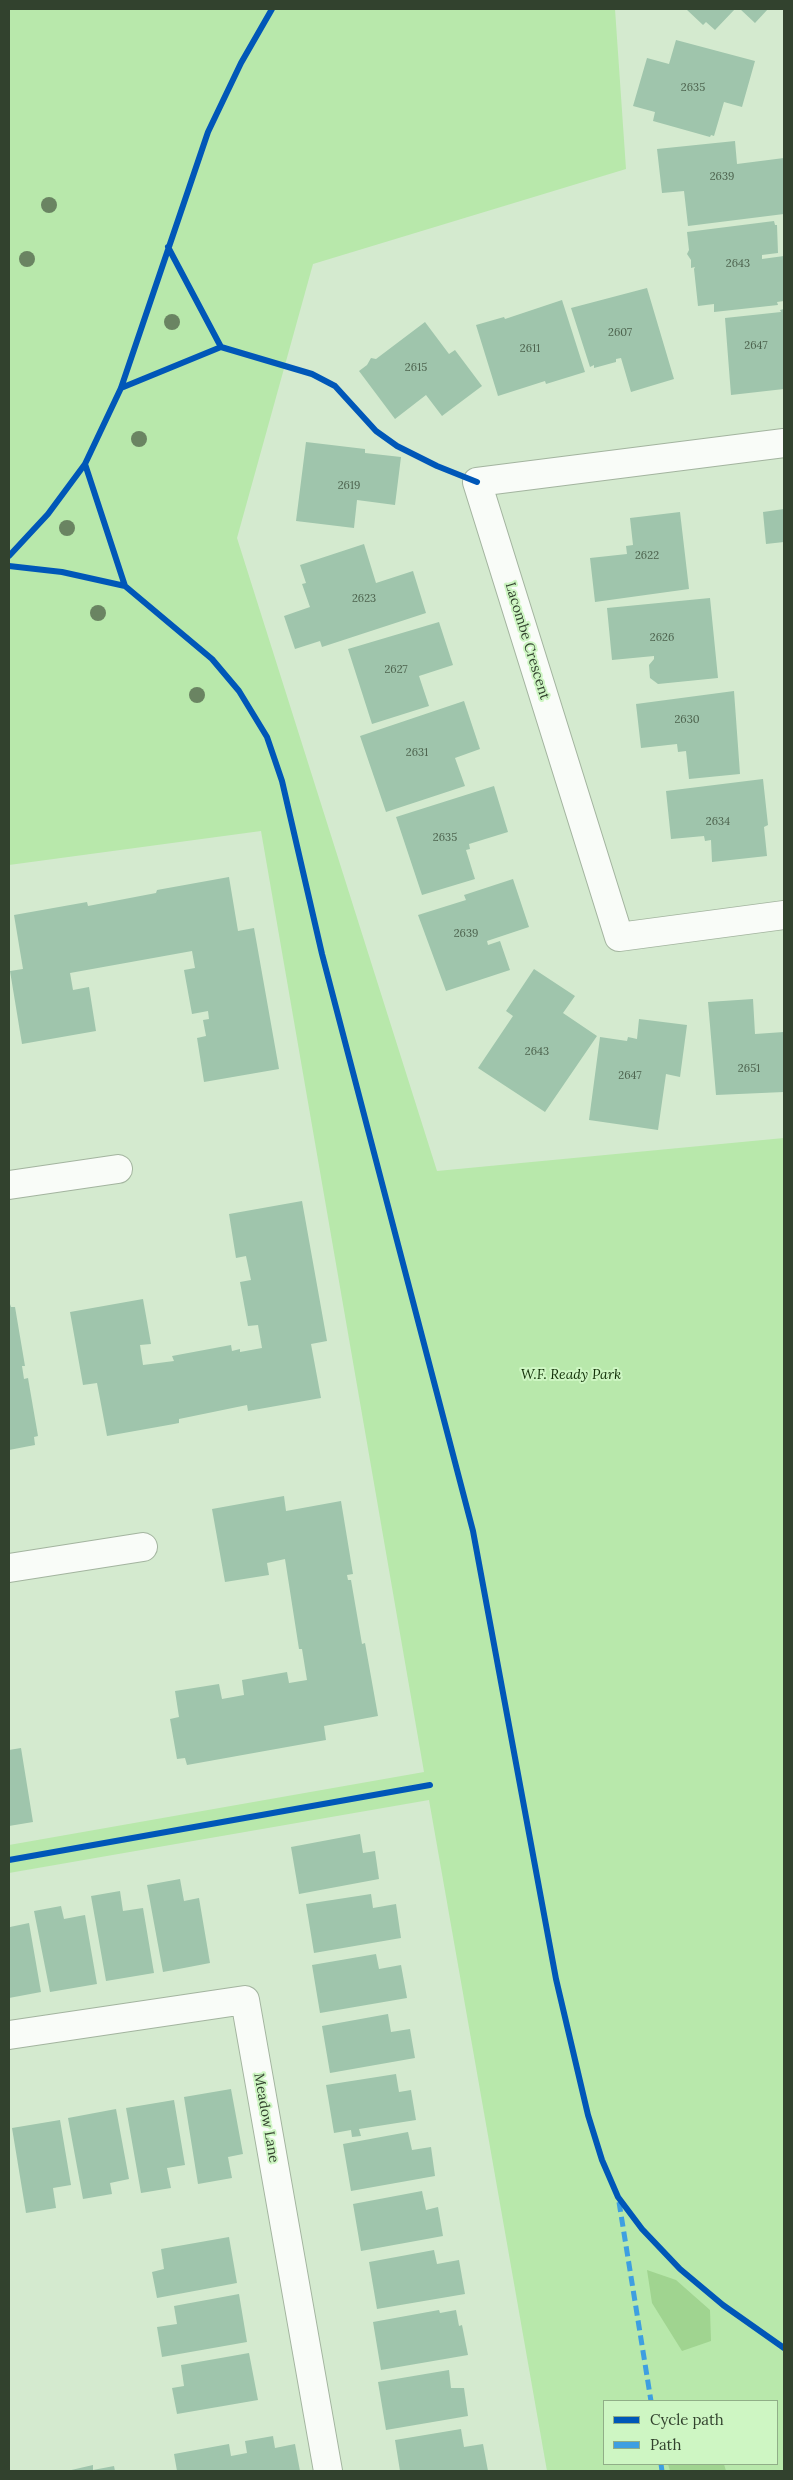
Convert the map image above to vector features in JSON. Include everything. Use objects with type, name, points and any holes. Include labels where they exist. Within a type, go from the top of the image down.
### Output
[{"type":"street","name":"Lacombe Crescent","points":[[784,443],[477,482],[620,937],[784,915]]},
{"type":"street","points":[[9,1185],[118,1169]]},
{"type":"street","points":[[9,1568],[142,1547]]},
{"type":"street","name":"Meadow Lane","points":[[9,2035],[245,2000],[328,2471]]},
{"type":"green space","name":"W.F. Ready Park","points":[[9,9],[615,9],[626,169],[313,264],[237,538],[437,1171],[784,1138],[784,2471],[547,2471],[429,1800],[9,1873],[9,1845],[424,1772],[261,831],[9,865]]},
{"type":"green space","points":[[647,2270],[676,2280],[710,2310],[711,2341],[682,2351],[652,2303]]},
{"type":"green space","points":[[668,2465],[724,2465],[726,2471],[670,2471]]},
{"type":"building","points":[[686,9],[735,9],[715,30],[706,22],[703,25]]},
{"type":"building","points":[[740,9],[768,9],[755,23]]},
{"type":"building","points":[[676,40],[755,61],[742,107],[724,102],[714,136],[711,135],[710,137],[653,121],[655,112],[633,106],[647,58],[669,64]]},
{"type":"building","points":[[735,141],[737,164],[784,158],[784,214],[688,226],[684,191],[662,193],[657,149]]},
{"type":"building","points":[[774,221],[775,225],[777,225],[778,253],[762,255],[762,259],[784,256],[784,301],[777,302],[778,305],[714,312],[714,304],[698,306],[695,267],[691,268],[691,260],[687,254],[689,250],[687,232]]},
{"type":"building","points":[[647,288],[674,379],[631,392],[621,358],[616,359],[616,362],[594,368],[594,365],[590,367],[571,308]]},
{"type":"building","points":[[562,300],[585,372],[546,384],[545,381],[498,396],[476,325],[504,317],[505,319]]},
{"type":"building","points":[[784,309],[784,389],[731,395],[725,318],[781,312],[780,310]]},
{"type":"building","points":[[425,322],[449,354],[455,350],[482,386],[442,416],[426,395],[395,419],[359,371],[367,365],[371,358],[376,359]]},
{"type":"building","points":[[306,442],[365,449],[365,453],[401,457],[395,505],[357,500],[354,528],[296,521]]},
{"type":"building","points":[[784,509],[784,542],[766,544],[763,512]]},
{"type":"building","points":[[680,512],[689,589],[595,602],[590,558],[627,554],[626,546],[633,545],[630,518]]},
{"type":"building","points":[[364,544],[376,583],[413,571],[426,613],[322,647],[320,641],[295,649],[284,616],[310,607],[302,584],[306,583],[300,565]]},
{"type":"building","points":[[710,598],[718,678],[658,684],[650,678],[649,665],[654,656],[612,660],[607,608]]},
{"type":"building","points":[[439,622],[453,665],[419,676],[429,706],[372,724],[348,649]]},
{"type":"building","points":[[734,691],[740,774],[689,779],[686,751],[678,752],[677,744],[641,748],[636,704]]},
{"type":"building","points":[[464,701],[480,749],[455,758],[465,786],[386,812],[360,736]]},
{"type":"building","points":[[763,779],[768,825],[764,827],[767,856],[712,862],[711,840],[705,841],[704,836],[671,839],[666,791]]},
{"type":"building","points":[[494,786],[508,832],[469,844],[470,849],[466,850],[475,879],[422,895],[396,817]]},
{"type":"building","points":[[229,877],[238,931],[254,928],[279,1069],[204,1082],[197,1038],[206,1036],[203,1020],[209,1019],[208,1011],[192,1014],[184,970],[195,968],[192,951],[70,973],[73,990],[89,987],[96,1031],[22,1044],[10,971],[23,969],[14,915],[87,902],[88,906],[156,893],[157,890]]},
{"type":"building","points":[[513,879],[529,927],[487,941],[488,945],[500,941],[510,970],[446,991],[418,915],[466,900],[464,895]]},
{"type":"building","points":[[534,969],[575,996],[563,1013],[597,1036],[545,1112],[478,1068],[513,1016],[506,1011]]},
{"type":"building","points":[[753,999],[755,1034],[784,1032],[784,1092],[716,1095],[708,1002]]},
{"type":"building","points":[[639,1019],[687,1025],[680,1077],[666,1074],[658,1130],[589,1120],[600,1037],[627,1041],[628,1037],[637,1039]]},
{"type":"building","points":[[302,1201],[327,1341],[311,1344],[321,1398],[248,1411],[247,1405],[179,1419],[179,1423],[107,1436],[97,1383],[83,1385],[70,1312],[143,1299],[151,1344],[140,1345],[143,1365],[174,1361],[172,1356],[231,1345],[232,1351],[240,1349],[240,1352],[262,1348],[258,1325],[248,1326],[240,1282],[251,1280],[246,1256],[236,1258],[229,1214]]},
{"type":"building","points":[[9,1301],[11,1307],[15,1307],[25,1366],[22,1366],[24,1379],[28,1378],[38,1436],[34,1437],[35,1445],[9,1450]]},
{"type":"building","points":[[284,1496],[286,1511],[341,1501],[353,1574],[347,1575],[348,1580],[351,1580],[362,1644],[365,1643],[378,1716],[324,1726],[326,1740],[187,1765],[185,1758],[177,1759],[170,1719],[179,1717],[175,1691],[219,1684],[222,1699],[244,1695],[242,1680],[287,1672],[289,1683],[307,1680],[302,1649],[299,1649],[285,1559],[267,1563],[269,1575],[225,1582],[212,1509]]},
{"type":"building","points":[[21,1748],[33,1822],[9,1826],[9,1750]]},
{"type":"building","points":[[360,1834],[363,1853],[375,1851],[379,1879],[299,1894],[291,1847]]},
{"type":"building","points":[[180,1879],[184,1901],[199,1898],[210,1963],[163,1972],[147,1885]]},
{"type":"building","points":[[120,1891],[123,1911],[143,1908],[154,1973],[106,1981],[91,1896]]},
{"type":"building","points":[[371,1894],[373,1908],[396,1904],[401,1938],[314,1953],[306,1904]]},
{"type":"building","points":[[61,1906],[64,1919],[85,1915],[97,1984],[50,1992],[34,1911]]},
{"type":"building","points":[[9,1923],[10,1927],[29,1923],[41,1992],[9,1998]]},
{"type":"building","points":[[376,1954],[379,1969],[401,1965],[407,1998],[320,2013],[312,1965]]},
{"type":"building","points":[[388,2014],[391,2032],[410,2029],[415,2058],[330,2073],[322,2026]]},
{"type":"building","points":[[396,2074],[399,2092],[411,2090],[416,2120],[359,2129],[361,2136],[352,2137],[351,2130],[334,2133],[326,2085]]},
{"type":"building","points":[[231,2089],[243,2154],[228,2157],[232,2178],[198,2184],[184,2097]]},
{"type":"building","points":[[174,2100],[185,2165],[167,2168],[171,2188],[141,2193],[126,2108]]},
{"type":"building","points":[[116,2109],[129,2179],[110,2183],[112,2194],[83,2199],[68,2118]]},
{"type":"building","points":[[60,2120],[71,2185],[53,2188],[56,2208],[26,2213],[12,2128]]},
{"type":"building","points":[[408,2132],[412,2150],[431,2147],[435,2176],[351,2191],[343,2144]]},
{"type":"building","points":[[422,2191],[426,2210],[438,2207],[443,2236],[361,2251],[353,2204]]},
{"type":"building","points":[[229,2237],[237,2283],[157,2298],[152,2272],[164,2269],[161,2249]]},
{"type":"building","points":[[434,2250],[437,2264],[459,2260],[465,2294],[377,2309],[369,2262]]},
{"type":"building","points":[[239,2294],[247,2342],[162,2357],[157,2327],[177,2324],[174,2306]]},
{"type":"building","points":[[439,2310],[440,2313],[456,2310],[459,2326],[462,2325],[468,2355],[381,2370],[373,2322]]},
{"type":"building","points":[[249,2353],[258,2400],[177,2414],[172,2388],[184,2386],[181,2365]]},
{"type":"building","points":[[449,2370],[451,2388],[464,2388],[468,2416],[386,2430],[378,2382]]},
{"type":"building","points":[[461,2429],[464,2447],[483,2444],[488,2471],[400,2471],[395,2440]]},
{"type":"building","points":[[273,2436],[275,2448],[295,2444],[300,2471],[177,2471],[174,2454],[229,2444],[231,2456],[247,2453],[245,2441]]},
{"type":"building","points":[[93,2465],[93,2470],[114,2466],[115,2471],[67,2471]]},
{"type":"marked path","points":[[619,2202],[651,2400]]},
{"type":"marked path","points":[[661,2465],[662,2471]]},
{"type":"cycle path","points":[[9,556],[48,514],[85,464],[121,388],[208,132],[241,63],[272,9]]},
{"type":"cycle path","points":[[168,247],[221,347]]},
{"type":"cycle path","points":[[121,388],[221,347],[312,374],[335,386],[376,431],[397,446],[437,466],[477,482]]},
{"type":"cycle path","points":[[85,464],[125,586]]},
{"type":"cycle path","points":[[9,566],[62,572],[125,586],[212,659],[239,691],[267,737],[282,781],[322,954],[473,1531],[556,1979],[588,2115],[602,2160],[618,2197],[642,2229],[680,2269],[723,2305],[784,2348]]},
{"type":"cycle path","points":[[9,1860],[430,1785]]}]
